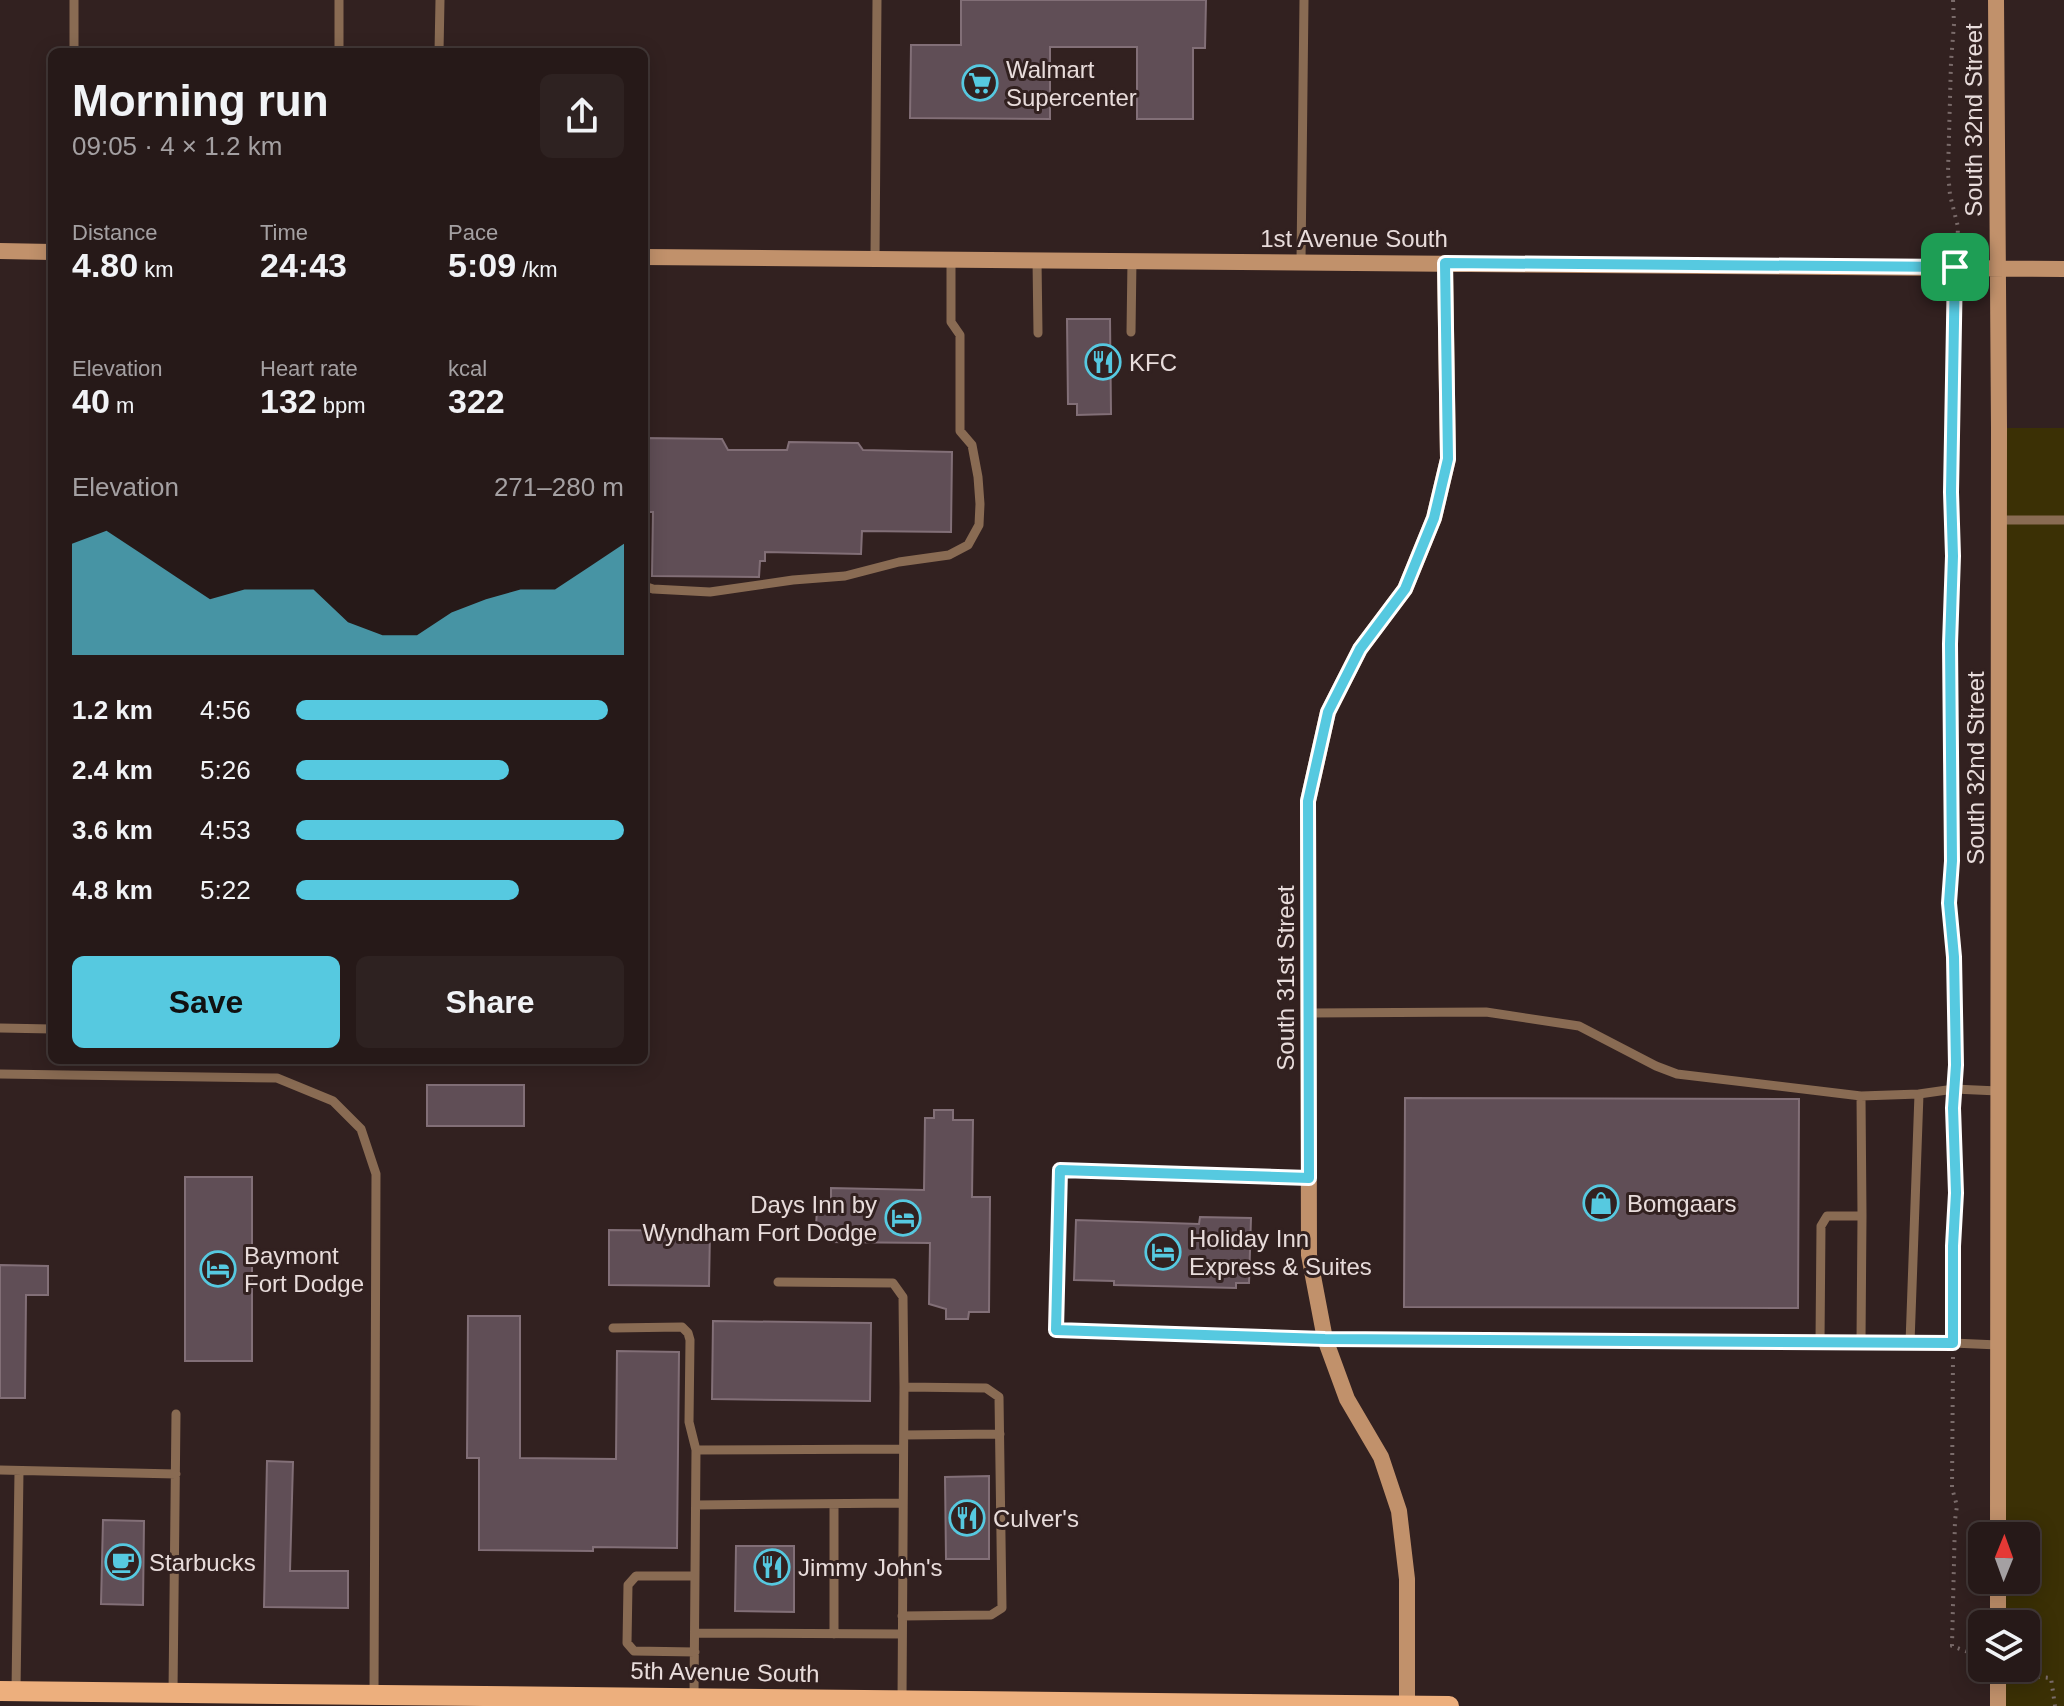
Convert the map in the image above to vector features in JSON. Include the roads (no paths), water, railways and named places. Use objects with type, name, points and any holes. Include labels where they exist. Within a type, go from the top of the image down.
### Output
[{"type":"main road","name":"5th Avenue South","points":[[8,1691],[162,1697],[694,1697],[1449,1706]]},
{"type":"street","name":"South 32nd Street","points":[[1996,0],[1998,1522]]},
{"type":"street","points":[[0,251],[48,252]]},
{"type":"street","name":"1st Avenue South","points":[[648,257],[2064,269]]},
{"type":"street","name":"South 31st Street","points":[[1407,1706],[1407,1579],[1399,1511],[1381,1457],[1347,1399],[1325,1339],[1309,1255],[1308,801],[1328,712],[1360,649],[1405,589],[1434,518],[1448,459],[1445,263]]},
{"type":"street","points":[[1998,1682],[1998,1706]]},
{"type":"lane","points":[[74,0],[74,48]]},
{"type":"lane","points":[[339,0],[339,48]]},
{"type":"lane","points":[[439,48],[440,0]]},
{"type":"lane","points":[[875,258],[877,0]]},
{"type":"lane","points":[[1301,262],[1304,0]]},
{"type":"lane","points":[[648,587],[710,592],[845,576],[899,562],[949,555],[968,545],[979,525],[978,477],[972,445],[960,431],[960,335],[951,322],[951,259]]},
{"type":"lane","points":[[1037,260],[1038,333]]},
{"type":"lane","points":[[1131,332],[1132,260]]},
{"type":"lane","points":[[1999,520],[2064,520]]},
{"type":"lane","points":[[1309,1013],[1486,1012],[1579,1026],[1677,1074],[1861,1096],[1954,1089],[1998,1091]]},
{"type":"lane","points":[[0,1028],[48,1029]]},
{"type":"lane","points":[[0,1074],[277,1078],[333,1101],[361,1129],[376,1174],[365,1698]]},
{"type":"lane","points":[[1910,1343],[1919,1094]]},
{"type":"lane","points":[[1861,1096],[1861,1342]]},
{"type":"lane","points":[[1309,1178],[1060,1170],[1056,1330],[1325,1339],[1998,1345]]},
{"type":"lane","points":[[1820,1342],[1821,1226],[1827,1216],[1862,1216]]},
{"type":"lane","points":[[778,1282],[893,1283],[903,1297],[902,1701]]},
{"type":"lane","points":[[613,1328],[682,1327],[690,1340],[689,1422],[696,1450],[694,1697]]},
{"type":"lane","points":[[902,1616],[991,1615],[1002,1608],[999,1397],[986,1388],[904,1387]]},
{"type":"lane","points":[[162,1697],[176,1474],[176,1414]]},
{"type":"lane","points":[[904,1435],[1000,1434]]},
{"type":"lane","points":[[696,1450],[903,1449]]},
{"type":"lane","points":[[0,1470],[176,1474]]},
{"type":"lane","points":[[8,1691],[19,1471]]},
{"type":"lane","points":[[696,1505],[903,1503]]},
{"type":"lane","points":[[834,1504],[834,1634]]},
{"type":"lane","points":[[695,1576],[636,1576],[628,1585],[627,1643],[634,1651],[695,1652]]},
{"type":"lane","points":[[695,1633],[902,1634]]},
{"type":"place","name":"Walmart Supercenter","points":[[980,83]]},
{"type":"place","name":"KFC","points":[[1103,362]]},
{"type":"place","name":"Bomgaars","points":[[1601,1203]]},
{"type":"place","name":"Days Inn by Wyndham Fort Dodge","points":[[903,1218]]},
{"type":"place","name":"Holiday Inn Express & Suites","points":[[1163,1252]]},
{"type":"place","name":"Baymont Fort Dodge","points":[[218,1269]]},
{"type":"place","name":"Culver's","points":[[967,1518]]},
{"type":"place","name":"Starbucks","points":[[123,1562]]},
{"type":"place","name":"Jimmy John's","points":[[772,1567]]}]
